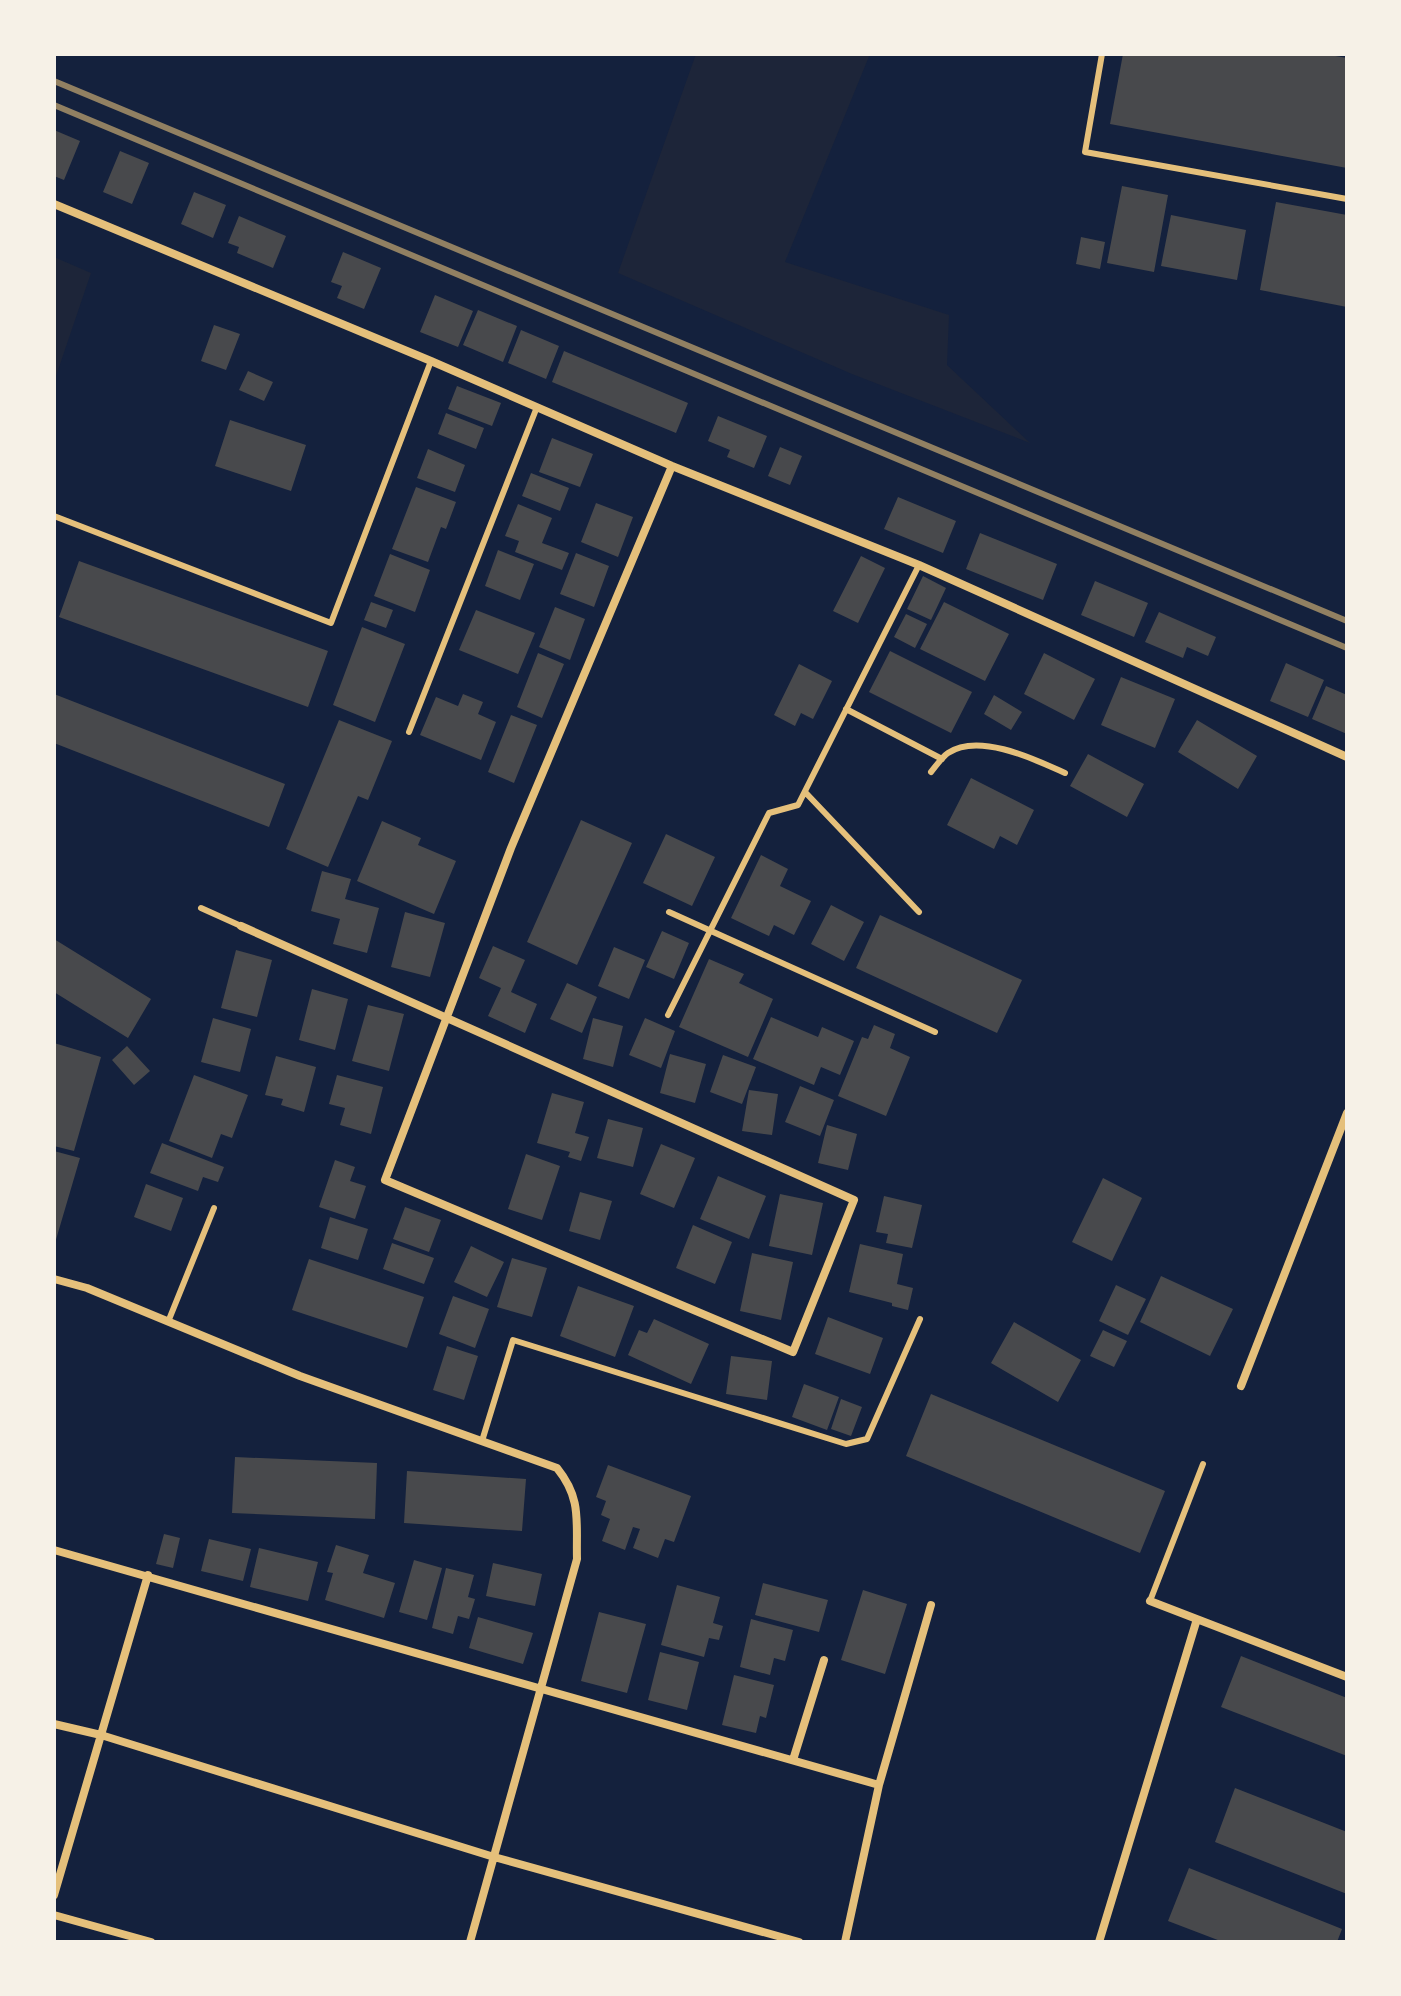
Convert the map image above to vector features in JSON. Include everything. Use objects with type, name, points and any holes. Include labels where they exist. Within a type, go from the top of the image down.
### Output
[{"type":"street","points":[[54,204],[431,361],[672,466],[919,565],[1347,757]]},
{"type":"street","points":[[241,926],[445,1018],[854,1200],[793,1352],[385,1180],[445,1018],[511,848],[672,466]]},
{"type":"street","points":[[1241,1386],[1347,1113]]},
{"type":"street","points":[[54,1279],[87,1288],[300,1376],[557,1468],[576,1499],[577,1559],[470,1942]]},
{"type":"street","points":[[54,1550],[879,1785]]},
{"type":"street","points":[[54,1895],[148,1575]]},
{"type":"street","points":[[1150,1601],[1347,1677]]},
{"type":"street","points":[[845,1942],[879,1785],[931,1605]]},
{"type":"street","points":[[1099,1942],[1197,1619]]},
{"type":"street","points":[[793,1760],[824,1660]]},
{"type":"street","points":[[54,1724],[101,1735],[494,1857],[799,1942]]},
{"type":"street","points":[[54,1915],[151,1942]]},
{"type":"lane","points":[[1102,54],[1085,152],[1347,199]]},
{"type":"lane","points":[[54,516],[331,623],[431,361]]},
{"type":"lane","points":[[409,732],[537,407]]},
{"type":"lane","points":[[668,1015],[769,813],[798,805],[919,565]]},
{"type":"lane","points":[[846,709],[942,759]]},
{"type":"lane","points":[[931,772],[942,759],[962,746],[1013,750],[1065,773]]},
{"type":"lane","points":[[805,792],[919,912]]},
{"type":"lane","points":[[201,908],[241,926]]},
{"type":"lane","points":[[669,912],[935,1032]]},
{"type":"lane","points":[[168,1322],[214,1208]]},
{"type":"lane","points":[[482,1441],[513,1340],[846,1444],[867,1439],[920,1319]]},
{"type":"lane","points":[[1150,1601],[1203,1464]]},
{"type":"shaded area","points":[[696,54],[870,54],[785,262],[949,315],[947,365],[1030,443],[852,374],[618,273]]},
{"type":"shaded area","points":[[54,257],[91,273],[54,382]]},
{"type":"building","points":[[1123,54],[1324,54],[1347,58],[1347,168],[1110,124]]},
{"type":"building","points":[[54,130],[80,141],[64,180],[54,176]]},
{"type":"building","points":[[120,151],[149,163],[132,204],[103,192]]},
{"type":"building","points":[[1122,186],[1168,195],[1154,272],[1107,263]]},
{"type":"building","points":[[194,192],[226,205],[213,238],[181,224]]},
{"type":"building","points":[[1276,202],[1347,215],[1347,307],[1260,290]]},
{"type":"building","points":[[1171,215],[1246,230],[1237,280],[1161,266]]},
{"type":"building","points":[[239,216],[286,236],[273,268],[237,253],[239,247],[228,243]]},
{"type":"building","points":[[1081,237],[1105,242],[1100,269],[1076,264]]},
{"type":"building","points":[[343,252],[381,268],[364,309],[337,298],[342,286],[331,282]]},
{"type":"building","points":[[435,295],[473,311],[458,347],[420,332]]},
{"type":"building","points":[[478,310],[517,326],[503,362],[463,345]]},
{"type":"building","points":[[214,325],[240,334],[226,370],[201,361]]},
{"type":"building","points":[[521,330],[559,346],[546,379],[508,363]]},
{"type":"building","points":[[564,351],[688,403],[676,433],[552,382]]},
{"type":"building","points":[[248,371],[273,382],[264,401],[239,390]]},
{"type":"building","points":[[457,386],[501,403],[492,426],[448,409]]},
{"type":"building","points":[[446,413],[484,428],[476,449],[438,434]]},
{"type":"building","points":[[718,416],[767,436],[754,468],[727,457],[730,450],[708,441]]},
{"type":"building","points":[[230,420],[306,445],[291,491],[215,466]]},
{"type":"building","points":[[552,438],[593,454],[580,487],[539,472]]},
{"type":"building","points":[[780,447],[802,456],[790,485],[768,476]]},
{"type":"building","points":[[428,449],[465,465],[455,492],[417,478]]},
{"type":"building","points":[[531,473],[569,488],[560,511],[522,496]]},
{"type":"building","points":[[416,487],[456,502],[446,529],[441,527],[428,562],[392,549]]},
{"type":"building","points":[[898,497],[956,521],[943,553],[884,529]]},
{"type":"building","points":[[596,503],[633,517],[618,557],[581,542]]},
{"type":"building","points":[[518,504],[552,518],[542,543],[569,553],[562,570],[515,552],[519,541],[505,536]]},
{"type":"building","points":[[980,533],[1057,564],[1043,600],[966,569]]},
{"type":"building","points":[[498,550],[534,564],[520,600],[485,586]]},
{"type":"building","points":[[576,553],[609,566],[594,607],[560,594]]},
{"type":"building","points":[[390,554],[430,570],[415,612],[374,596]]},
{"type":"building","points":[[861,556],[885,568],[858,623],[833,611]]},
{"type":"building","points":[[79,561],[328,651],[308,707],[59,617]]},
{"type":"building","points":[[923,576],[946,588],[931,620],[907,609]]},
{"type":"building","points":[[1095,581],[1148,603],[1134,637],[1081,615]]},
{"type":"building","points":[[371,602],[393,610],[386,628],[364,620]]},
{"type":"building","points":[[944,602],[1009,634],[985,681],[920,649]]},
{"type":"building","points":[[555,607],[585,619],[570,660],[539,647]]},
{"type":"building","points":[[476,610],[535,633],[518,674],[459,650]]},
{"type":"building","points":[[1159,612],[1216,637],[1208,656],[1187,647],[1183,658],[1145,642]]},
{"type":"building","points":[[906,614],[927,624],[915,648],[894,637]]},
{"type":"building","points":[[362,627],[405,644],[375,722],[333,705]]},
{"type":"building","points":[[890,651],[972,692],[951,733],[869,692]]},
{"type":"building","points":[[538,653],[564,664],[542,718],[517,707]]},
{"type":"building","points":[[1044,653],[1095,679],[1074,720],[1024,694]]},
{"type":"building","points":[[1286,663],[1324,680],[1308,717],[1270,701]]},
{"type":"building","points":[[799,664],[832,681],[813,719],[801,713],[795,726],[774,715]]},
{"type":"building","points":[[1121,677],[1175,699],[1155,748],[1101,725]]},
{"type":"building","points":[[1326,686],[1347,695],[1347,734],[1312,719]]},
{"type":"building","points":[[54,694],[285,784],[269,827],[54,743]]},
{"type":"building","points":[[463,694],[483,702],[478,714],[496,722],[481,760],[420,735],[436,697],[458,706]]},
{"type":"building","points":[[994,695],[1022,712],[1011,730],[984,714]]},
{"type":"building","points":[[511,715],[537,725],[514,783],[488,772]]},
{"type":"building","points":[[339,720],[392,741],[368,800],[358,796],[328,867],[286,849]]},
{"type":"building","points":[[1197,720],[1257,756],[1238,789],[1178,752]]},
{"type":"building","points":[[1088,754],[1144,784],[1127,817],[1070,786]]},
{"type":"building","points":[[971,778],[1034,810],[1017,845],[1000,836],[994,849],[947,825]]},
{"type":"building","points":[[581,820],[632,843],[577,965],[527,942]]},
{"type":"building","points":[[382,821],[421,838],[418,845],[456,861],[434,914],[357,881]]},
{"type":"building","points":[[666,834],[715,857],[692,906],[643,883]]},
{"type":"building","points":[[761,855],[788,869],[780,886],[811,901],[794,935],[774,925],[769,936],[731,918]]},
{"type":"building","points":[[322,871],[351,879],[345,899],[379,908],[367,953],[333,944],[340,919],[311,911]]},
{"type":"building","points":[[831,905],[864,922],[844,961],[811,944]]},
{"type":"building","points":[[405,912],[445,923],[430,977],[391,967]]},
{"type":"building","points":[[880,915],[1022,980],[997,1033],[856,968]]},
{"type":"building","points":[[662,931],[689,943],[674,979],[646,967]]},
{"type":"building","points":[[54,939],[151,999],[128,1038],[54,992]]},
{"type":"building","points":[[493,946],[525,960],[511,992],[537,1004],[525,1033],[488,1016],[501,988],[479,978]]},
{"type":"building","points":[[614,947],[645,960],[629,999],[598,986]]},
{"type":"building","points":[[236,950],[272,960],[257,1017],[221,1008]]},
{"type":"building","points":[[709,959],[744,974],[739,983],[773,999],[748,1057],[679,1027]]},
{"type":"building","points":[[567,983],[597,997],[582,1033],[550,1019]]},
{"type":"building","points":[[312,989],[348,999],[335,1050],[299,1040]]},
{"type":"building","points":[[368,1005],[404,1014],[389,1071],[352,1061]]},
{"type":"building","points":[[771,1017],[818,1037],[822,1027],[854,1041],[840,1075],[821,1067],[814,1085],[753,1059]]},
{"type":"building","points":[[213,1018],[251,1029],[240,1072],[201,1062]]},
{"type":"building","points":[[593,1018],[623,1026],[613,1067],[583,1059]]},
{"type":"building","points":[[645,1018],[675,1031],[661,1068],[629,1055]]},
{"type":"building","points":[[874,1025],[895,1034],[890,1048],[910,1057],[886,1116],[838,1096],[862,1037],[868,1039]]},
{"type":"building","points":[[54,1043],[101,1057],[74,1151],[54,1146]]},
{"type":"building","points":[[127,1046],[150,1071],[134,1085],[112,1060]]},
{"type":"building","points":[[670,1054],[706,1064],[695,1103],[660,1093]]},
{"type":"building","points":[[723,1055],[756,1067],[742,1104],[710,1092]]},
{"type":"building","points":[[276,1056],[316,1067],[304,1112],[281,1105],[283,1099],[265,1095]]},
{"type":"building","points":[[194,1075],[248,1095],[232,1138],[221,1134],[212,1158],[169,1141]]},
{"type":"building","points":[[337,1075],[383,1087],[371,1134],[340,1125],[345,1108],[329,1104]]},
{"type":"building","points":[[800,1086],[834,1100],[820,1136],[785,1122]]},
{"type":"building","points":[[749,1090],[778,1094],[772,1135],[742,1131]]},
{"type":"building","points":[[552,1093],[584,1102],[575,1133],[589,1137],[581,1161],[568,1157],[570,1152],[537,1143]]},
{"type":"building","points":[[608,1119],[643,1128],[633,1167],[597,1158]]},
{"type":"building","points":[[827,1125],[857,1134],[848,1170],[818,1163]]},
{"type":"building","points":[[162,1143],[224,1167],[218,1182],[203,1177],[198,1191],[150,1173]]},
{"type":"building","points":[[661,1144],[695,1158],[674,1208],[640,1194]]},
{"type":"building","points":[[54,1151],[80,1158],[55,1243],[54,1243]]},
{"type":"building","points":[[526,1154],[560,1166],[542,1220],[508,1209]]},
{"type":"building","points":[[335,1160],[355,1167],[350,1181],[366,1186],[355,1219],[319,1207]]},
{"type":"building","points":[[718,1176],[766,1196],[749,1239],[700,1219]]},
{"type":"building","points":[[1103,1178],[1142,1198],[1112,1261],[1072,1242]]},
{"type":"building","points":[[146,1184],[183,1198],[171,1231],[134,1217]]},
{"type":"building","points":[[580,1192],[612,1201],[600,1240],[569,1231]]},
{"type":"building","points":[[780,1194],[823,1203],[812,1255],[769,1246]]},
{"type":"building","points":[[884,1196],[922,1205],[912,1248],[886,1243],[888,1234],[876,1232]]},
{"type":"building","points":[[405,1207],[441,1220],[429,1252],[393,1239]]},
{"type":"building","points":[[330,1217],[368,1229],[358,1260],[321,1248]]},
{"type":"building","points":[[693,1225],[732,1242],[715,1284],[676,1268]]},
{"type":"building","points":[[392,1243],[434,1258],[424,1284],[383,1269]]},
{"type":"building","points":[[860,1244],[903,1254],[897,1284],[913,1288],[908,1310],[849,1292]]},
{"type":"building","points":[[471,1246],[504,1262],[487,1297],[454,1282]]},
{"type":"building","points":[[752,1253],[793,1262],[781,1320],[740,1311]]},
{"type":"building","points":[[512,1258],[547,1268],[532,1317],[497,1307]]},
{"type":"building","points":[[309,1259],[424,1297],[407,1348],[292,1310]]},
{"type":"building","points":[[1161,1276],[1233,1309],[1210,1356],[1140,1322]]},
{"type":"building","points":[[1116,1285],[1146,1299],[1128,1335],[1099,1321]]},
{"type":"building","points":[[578,1286],[634,1306],[615,1357],[560,1336]]},
{"type":"building","points":[[453,1296],[489,1309],[475,1348],[439,1334]]},
{"type":"building","points":[[828,1317],[883,1338],[870,1374],[815,1354]]},
{"type":"building","points":[[654,1319],[709,1344],[691,1384],[628,1355],[639,1330],[647,1333]]},
{"type":"building","points":[[1014,1322],[1081,1360],[1058,1402],[991,1363]]},
{"type":"building","points":[[1103,1330],[1127,1341],[1114,1367],[1090,1356]]},
{"type":"building","points":[[447,1346],[478,1356],[464,1400],[433,1390]]},
{"type":"building","points":[[731,1356],[772,1361],[767,1400],[726,1394]]},
{"type":"building","points":[[804,1384],[839,1397],[827,1430],[792,1417]]},
{"type":"building","points":[[931,1394],[1165,1491],[1140,1553],[906,1456]]},
{"type":"building","points":[[841,1399],[862,1407],[851,1436],[831,1429]]},
{"type":"building","points":[[235,1457],[377,1463],[375,1519],[232,1513]]},
{"type":"building","points":[[608,1465],[691,1496],[674,1542],[665,1539],[658,1558],[633,1548],[640,1529],[633,1527],[625,1550],[602,1541],[610,1519],[601,1515],[606,1501],[596,1497]]},
{"type":"building","points":[[407,1471],[526,1479],[522,1531],[404,1523]]},
{"type":"building","points":[[164,1534],[180,1538],[173,1568],[156,1564]]},
{"type":"building","points":[[209,1539],[251,1549],[243,1581],[201,1571]]},
{"type":"building","points":[[336,1545],[369,1555],[363,1573],[395,1583],[384,1618],[325,1600],[333,1573],[327,1572]]},
{"type":"building","points":[[259,1548],[318,1562],[308,1601],[250,1587]]},
{"type":"building","points":[[414,1560],[442,1568],[427,1620],[399,1612]]},
{"type":"building","points":[[493,1563],[542,1574],[535,1606],[486,1596]]},
{"type":"building","points":[[446,1568],[474,1575],[468,1597],[475,1599],[469,1619],[458,1616],[453,1634],[432,1628]]},
{"type":"building","points":[[763,1583],[828,1600],[819,1632],[755,1615]]},
{"type":"building","points":[[677,1585],[720,1597],[713,1623],[723,1626],[719,1640],[709,1638],[704,1657],[661,1645]]},
{"type":"building","points":[[863,1590],[907,1604],[885,1674],[841,1660]]},
{"type":"building","points":[[599,1612],[646,1624],[627,1693],[581,1681]]},
{"type":"building","points":[[478,1617],[533,1633],[523,1664],[469,1648]]},
{"type":"building","points":[[751,1619],[793,1630],[785,1661],[774,1658],[770,1675],[740,1667]]},
{"type":"building","points":[[660,1652],[699,1662],[687,1710],[648,1700]]},
{"type":"building","points":[[1241,1656],[1347,1698],[1347,1756],[1221,1707]]},
{"type":"building","points":[[734,1675],[774,1685],[766,1718],[760,1716],[756,1733],[722,1725]]},
{"type":"building","points":[[1235,1788],[1347,1832],[1347,1894],[1215,1842]]},
{"type":"building","points":[[1189,1868],[1342,1929],[1337,1942],[1223,1942],[1168,1921]]},
{"type":"railway","points":[[54,81],[1347,621]]},
{"type":"railway","points":[[54,105],[1347,648]]}]
